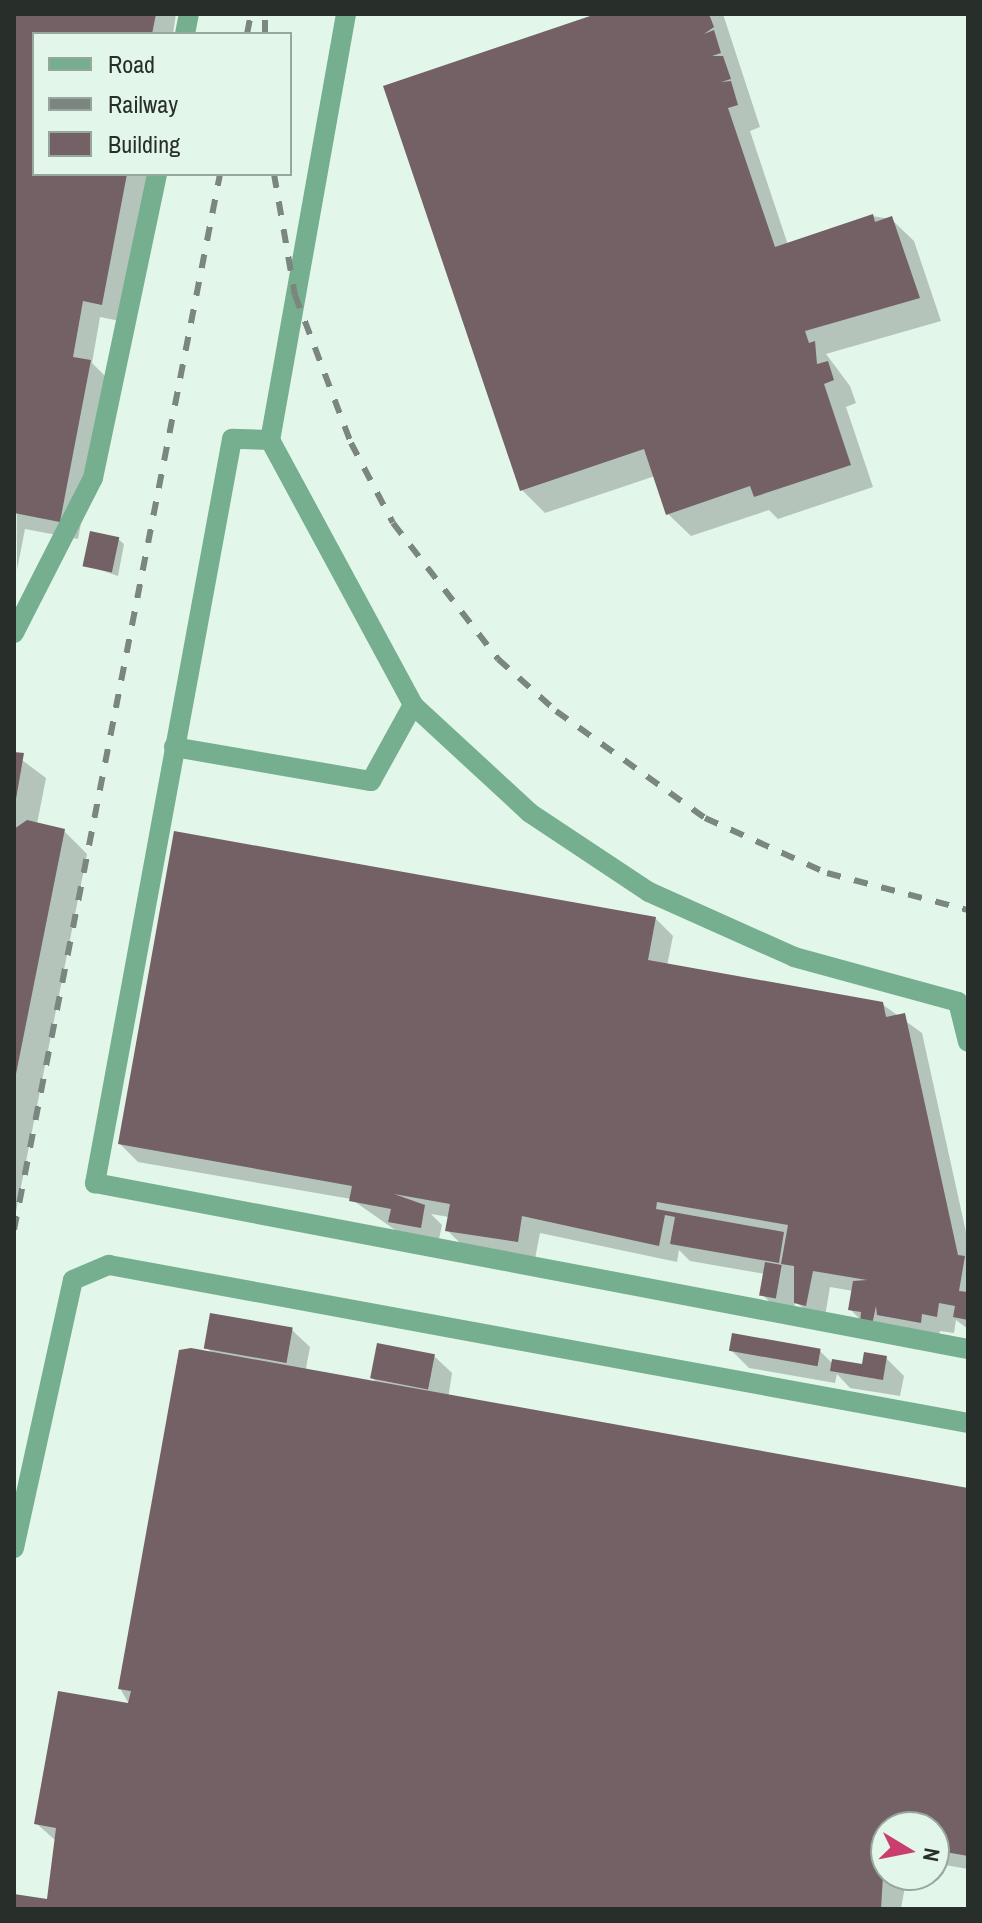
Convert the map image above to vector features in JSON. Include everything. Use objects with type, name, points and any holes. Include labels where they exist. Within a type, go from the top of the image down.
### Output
[{"type":"lane","points":[[346,14],[270,440],[413,705],[530,813],[649,892],[794,957],[958,1002],[968,1042]]},
{"type":"lane","points":[[14,633],[93,478],[157,176]]},
{"type":"lane","points":[[270,440],[232,439],[95,1183],[968,1349]]},
{"type":"lane","points":[[174,747],[371,781],[413,705]]},
{"type":"lane","points":[[14,1548],[73,1280],[109,1265],[968,1423]]},
{"type":"building","points":[[14,14],[156,14],[152,32],[32,32],[32,176],[127,176],[102,305],[83,301],[73,357],[91,360],[60,522],[14,513]]},
{"type":"building","points":[[596,14],[709,14],[714,27],[704,34],[714,30],[721,53],[712,56],[723,56],[731,79],[721,82],[731,81],[738,105],[728,108],[775,247],[873,214],[875,222],[892,216],[920,298],[805,331],[809,343],[815,341],[817,364],[828,361],[834,380],[824,384],[851,465],[754,497],[750,486],[666,515],[644,449],[520,491],[383,86]]},
{"type":"building","points":[[90,531],[119,537],[112,572],[83,566]]},
{"type":"building","points":[[14,752],[24,753],[16,799],[14,799]]},
{"type":"building","points":[[27,820],[65,829],[15,1079],[14,829]]},
{"type":"building","points":[[174,831],[656,917],[648,960],[883,1002],[886,1017],[905,1013],[958,1255],[965,1256],[959,1291],[968,1292],[968,1320],[953,1317],[955,1306],[939,1303],[937,1317],[922,1314],[921,1323],[877,1315],[876,1306],[872,1325],[860,1322],[861,1312],[848,1310],[853,1281],[867,1280],[813,1271],[806,1306],[794,1303],[794,1266],[781,1264],[788,1225],[657,1202],[656,1209],[784,1232],[779,1263],[670,1244],[675,1217],[665,1215],[659,1246],[522,1216],[518,1242],[445,1231],[450,1204],[394,1194],[425,1205],[421,1228],[388,1222],[391,1209],[349,1201],[352,1186],[118,1144]]},
{"type":"building","points":[[765,1262],[782,1265],[776,1298],[759,1295]]},
{"type":"building","points":[[210,1313],[293,1328],[286,1363],[204,1348]]},
{"type":"building","points":[[732,1333],[821,1349],[818,1366],[729,1351]]},
{"type":"building","points":[[377,1343],[435,1354],[428,1390],[370,1378]]},
{"type":"building","points":[[191,1348],[968,1488],[968,1856],[950,1853],[950,1811],[870,1811],[870,1891],[882,1891],[881,1909],[14,1909],[14,1894],[47,1899],[56,1828],[34,1824],[58,1691],[128,1703],[131,1691],[118,1689],[179,1350]]},
{"type":"building","points":[[864,1352],[887,1356],[883,1380],[830,1371],[832,1359],[862,1364]]},
{"type":"railway","points":[[247,32],[251,14]]},
{"type":"railway","points":[[265,14],[265,32]]},
{"type":"railway","points":[[14,1230],[220,176]]},
{"type":"railway","points":[[274,176],[295,295],[351,443],[393,523],[498,659],[556,711],[705,818],[827,873],[968,910]]}]
